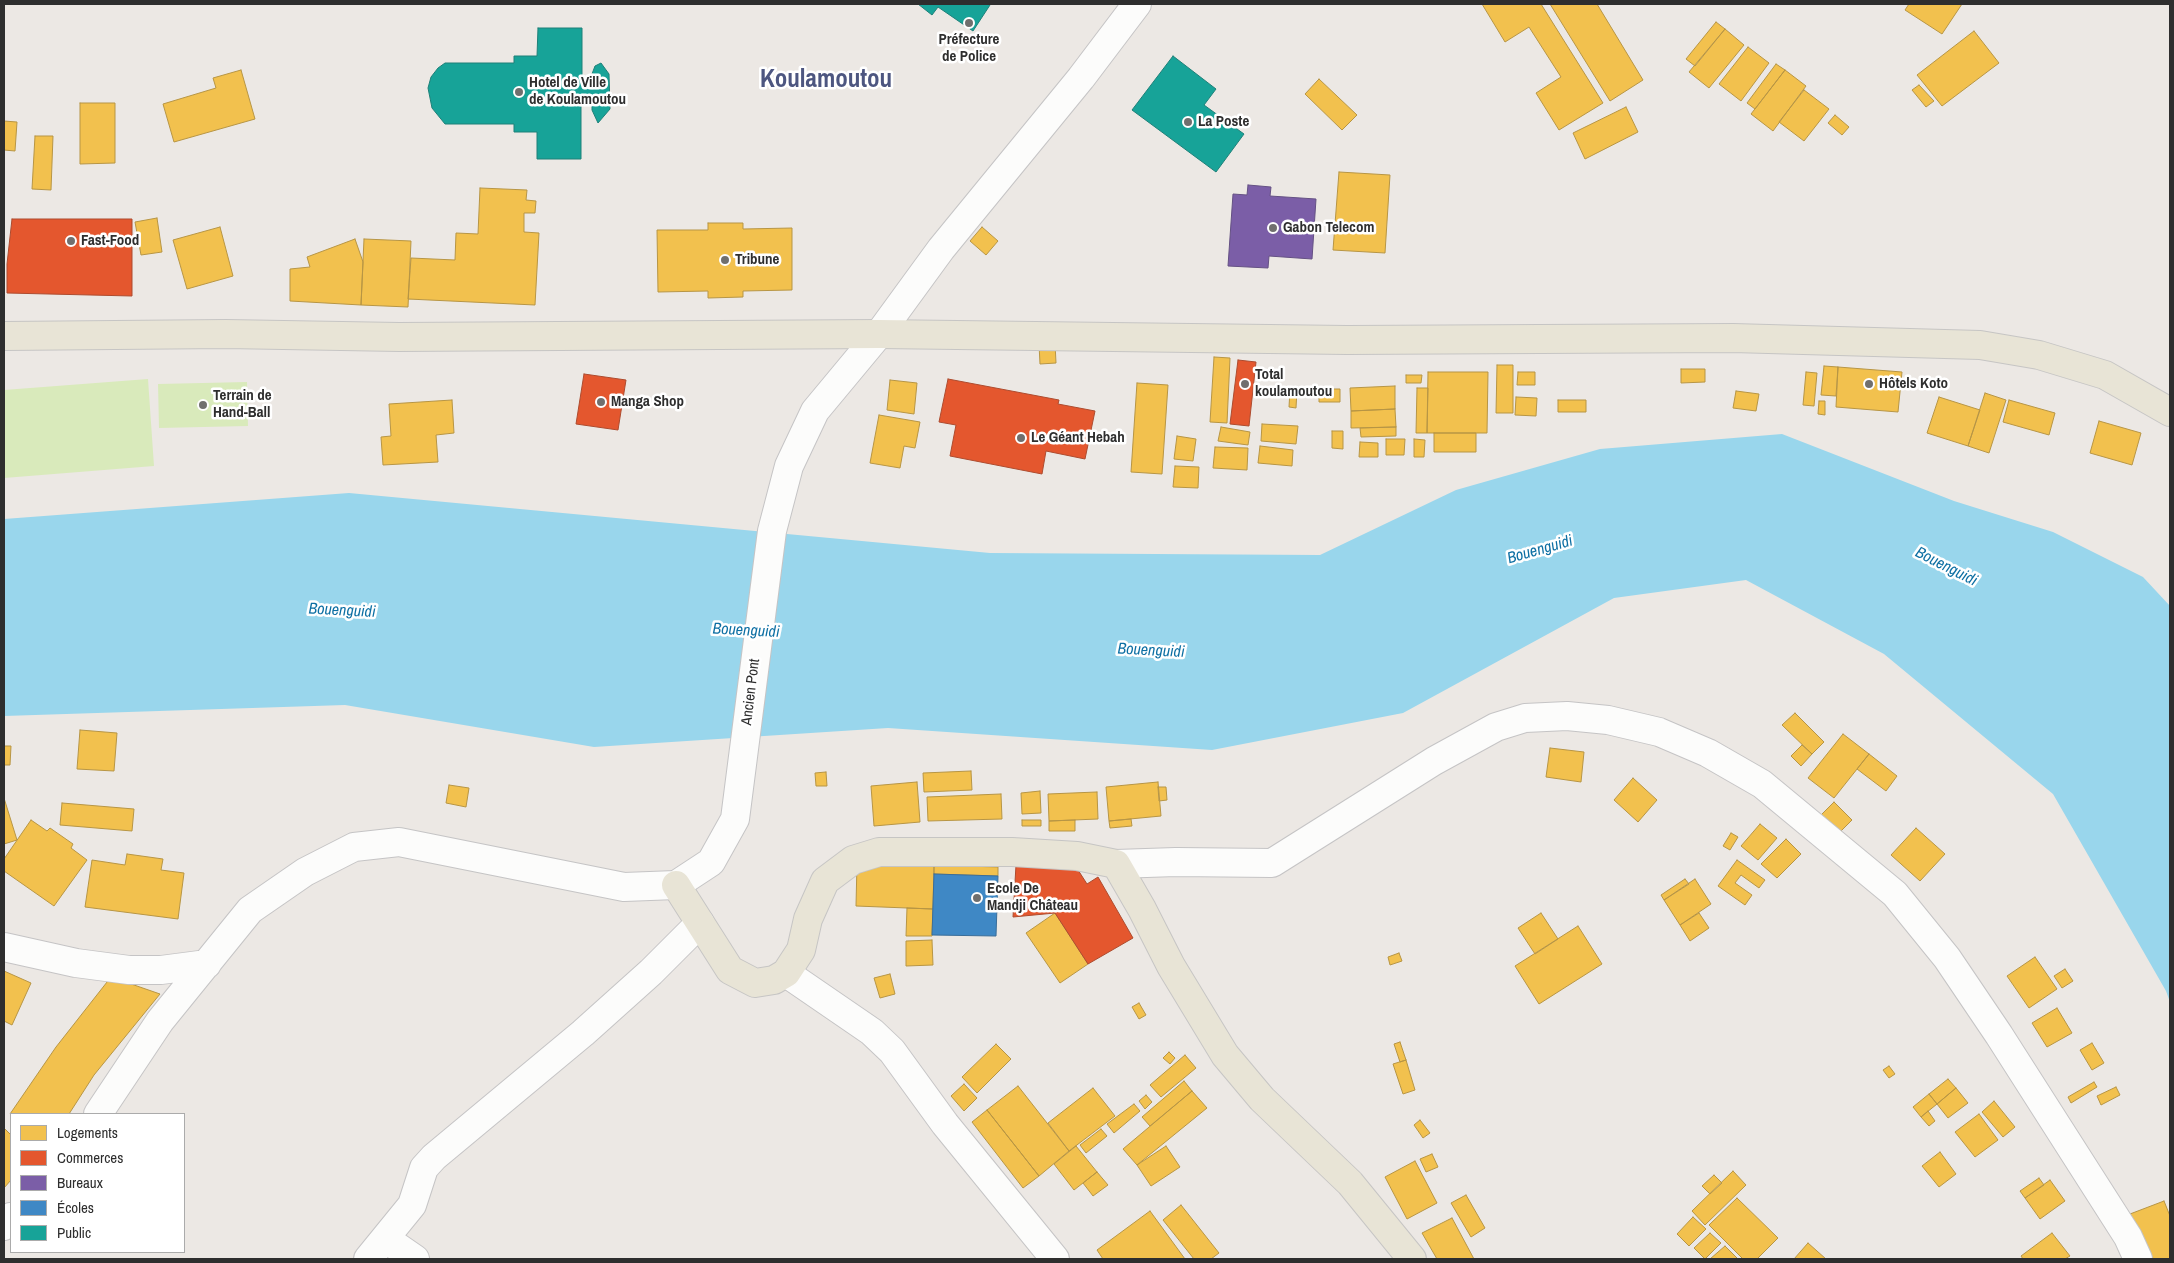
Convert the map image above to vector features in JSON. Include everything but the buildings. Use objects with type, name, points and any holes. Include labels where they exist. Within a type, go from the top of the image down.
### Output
[{"type":"main road","points":[[4,336],[879,334],[1337,340],[1733,338],[1980,345],[2038,355],[2105,376],[2170,412]]},
{"type":"main road","points":[[676,884],[730,970],[755,983],[774,980],[786,973],[800,950],[808,919],[825,881],[853,860],[879,852],[1012,852],[1077,856],[1116,864],[1142,909],[1171,966],[1225,1055],[1262,1099],[1350,1182],[1412,1259]]},
{"type":"street","name":"Ancien Pont","points":[[676,884],[712,862],[735,819],[772,531],[789,466],[815,411],[879,334],[942,249],[1081,78],[1138,4]]},
{"type":"street","points":[[1116,864],[1176,862],[1272,863],[1434,761],[1496,727],[1525,718],[1567,716],[1608,720],[1658,732],[1708,753],[1762,784],[1894,894],[1947,958],[1999,1035],[2128,1237],[2138,1259]]},
{"type":"street","points":[[99,1113],[160,1021],[250,910],[305,872],[354,846],[399,842],[624,887],[676,884]]},
{"type":"street","points":[[415,1259],[377,1249],[412,1205],[424,1168],[434,1157],[590,1027],[651,972],[700,923]]},
{"type":"street","points":[[4,947],[76,963],[129,970],[161,970],[207,964]]},
{"type":"street","points":[[786,973],[872,1032],[892,1051],[945,1124],[1055,1259]]},
{"type":"green space","points":[[148,379],[154,466],[4,478],[4,390]]},
{"type":"green space","name":"Terrain de Hand-Ball","points":[[247,382],[248,426],[159,428],[158,384]]},
{"type":"water","name":"Bouenguidi","points":[[1782,434],[1954,501],[2053,532],[2143,577],[2170,606],[2170,1002],[2166,991],[2053,794],[1884,654],[1746,580],[1614,598],[1403,713],[1212,750],[888,728],[594,747],[345,705],[4,716],[4,519],[349,493],[990,553],[1320,555],[1456,490],[1600,449]]},
{"type":"place","name":"Préfecture de Police","points":[[969,23]]},
{"type":"place","name":"Hotel de Ville de Koulamoutou","points":[[519,92]]},
{"type":"place","name":"La Poste","points":[[1188,122]]},
{"type":"place","name":"Gabon Telecom","points":[[1273,228]]},
{"type":"place","name":"Fast-Food","points":[[71,241]]},
{"type":"place","name":"Tribune","points":[[725,260]]},
{"type":"place","name":"Total koulamoutou","points":[[1245,384]]},
{"type":"place","name":"Hôtels Koto","points":[[1869,384]]},
{"type":"place","name":"Manga Shop","points":[[601,402]]},
{"type":"place","name":"Terrain de Hand-Ball","points":[[203,405]]},
{"type":"place","name":"Le Géant Hebah","points":[[1021,438]]},
{"type":"place","name":"Ecole De Mandji Château","points":[[977,898]]},
{"type":"district","name":"Koulamoutou","points":[[826,80]]}]
